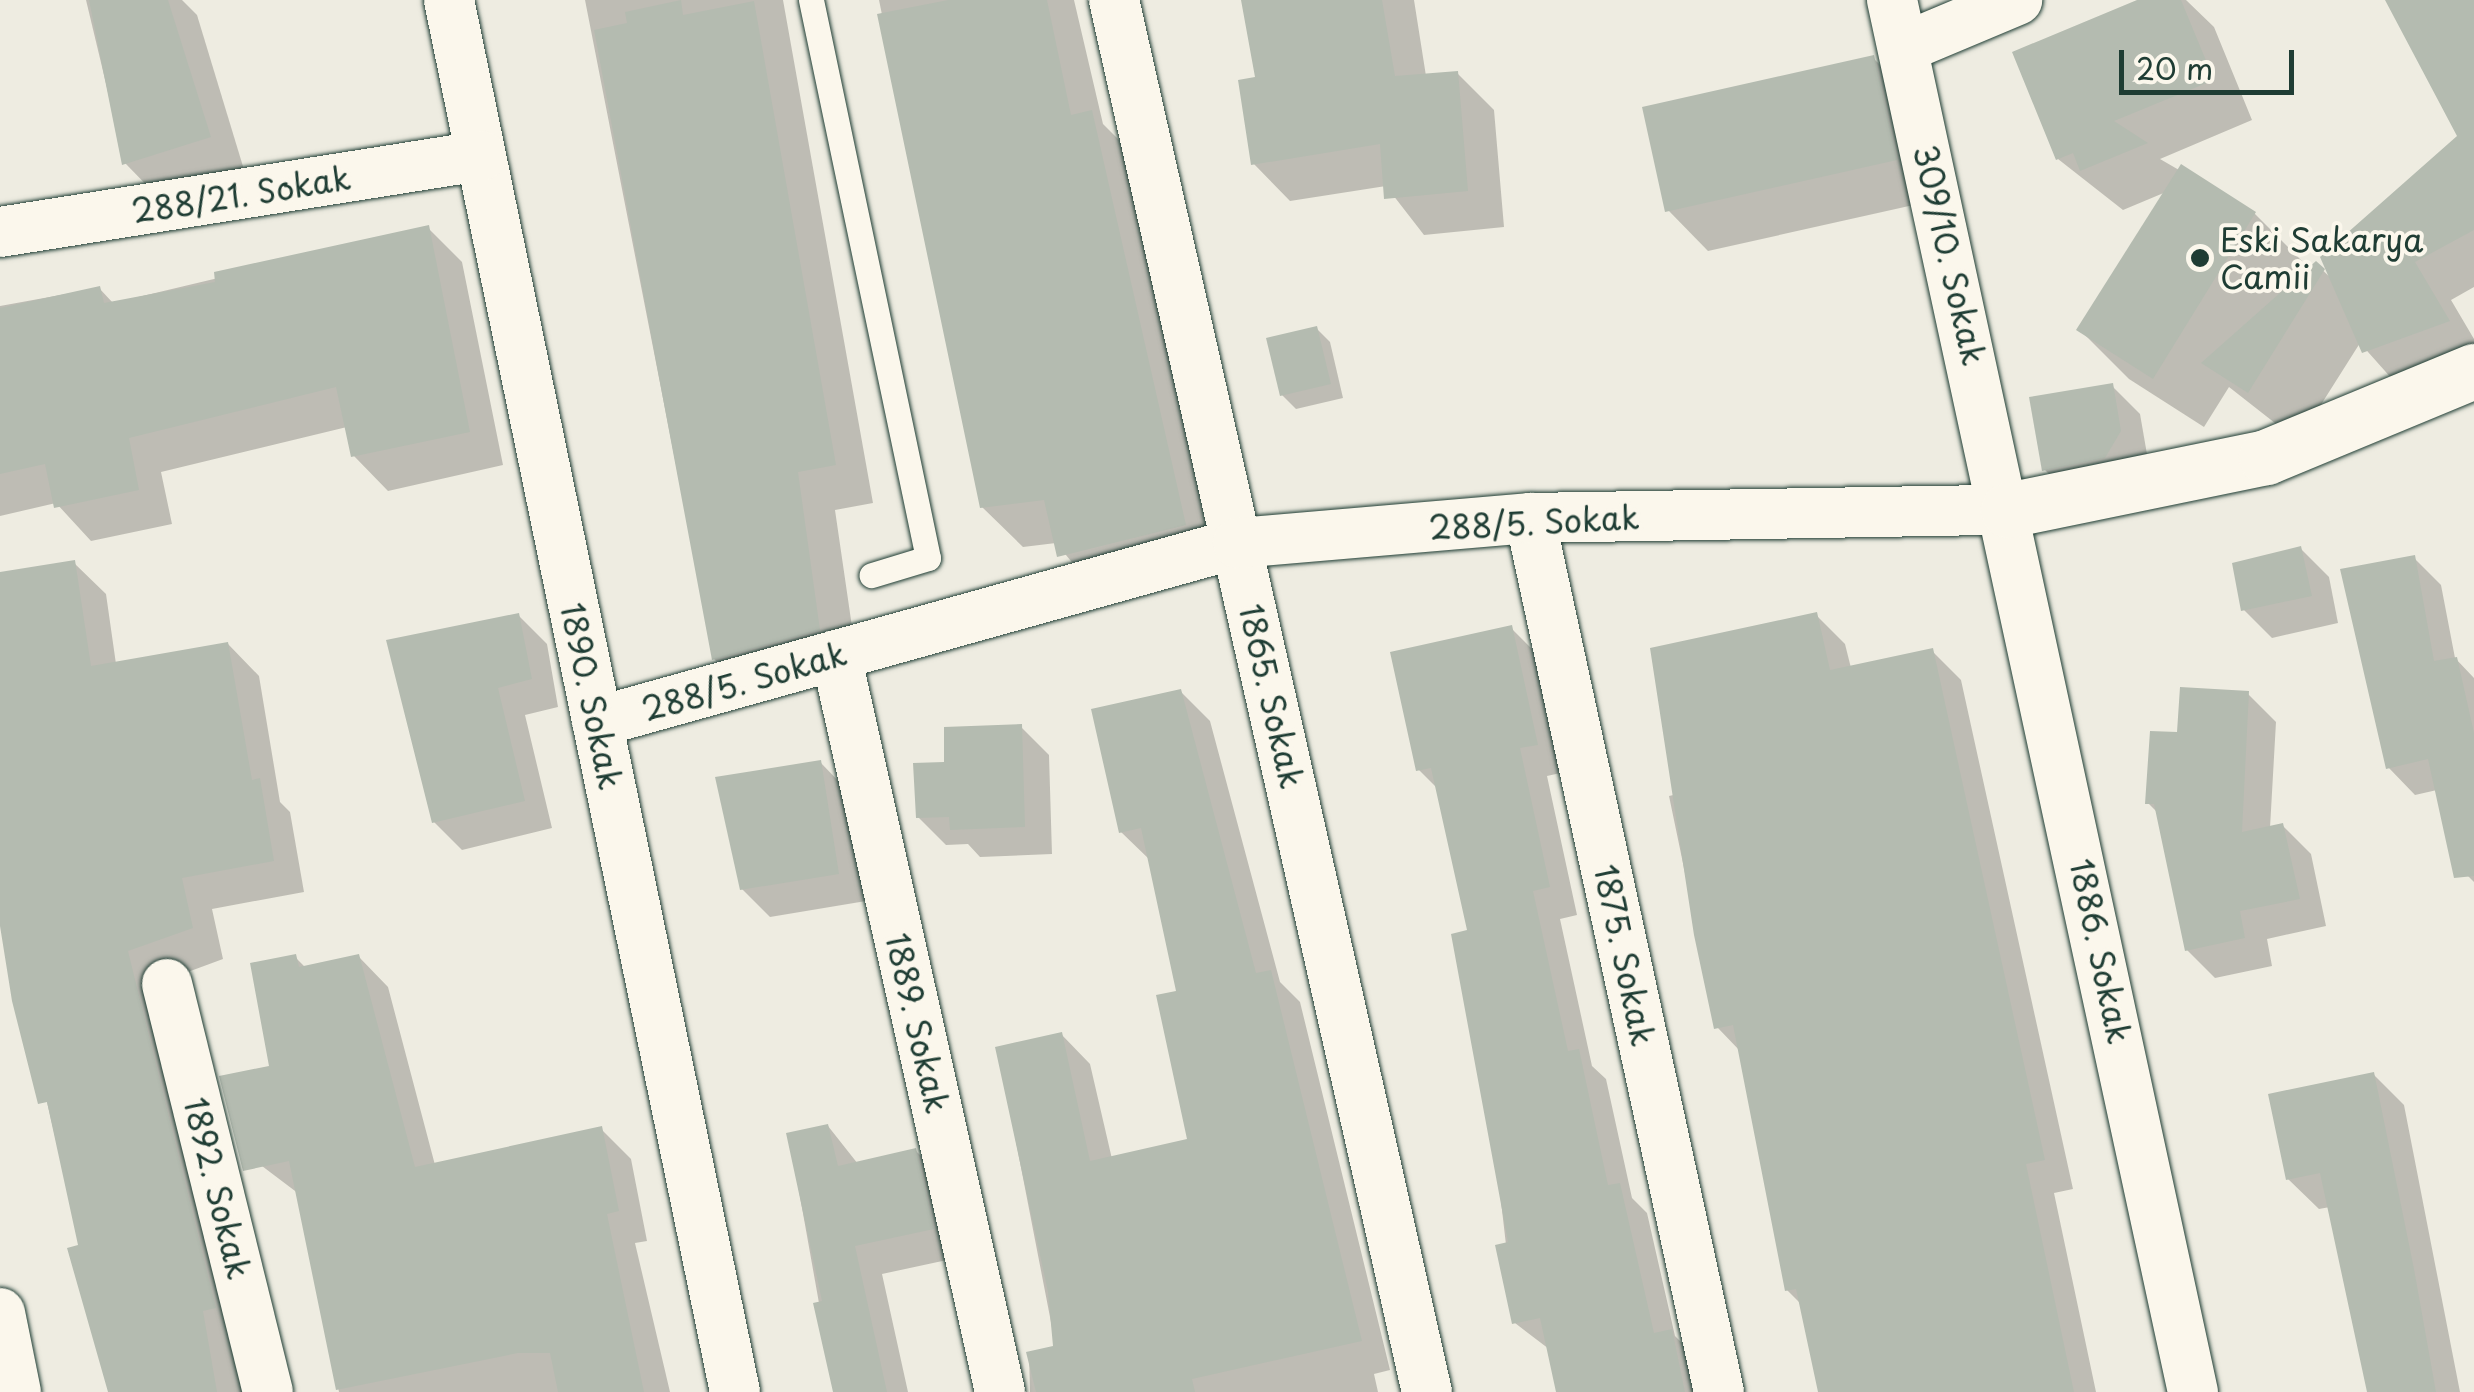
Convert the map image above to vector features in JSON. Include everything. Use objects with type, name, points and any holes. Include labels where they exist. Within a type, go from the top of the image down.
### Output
[{"type":"street","name":"1890. Sokak","points":[[449,0],[735,1392]]},
{"type":"street","name":"1865. Sokak","points":[[1114,0],[1427,1392]]},
{"type":"street","name":"309/10. Sokak","points":[[1892,0],[2008,510]]},
{"type":"street","points":[[1902,48],[2017,0]]},
{"type":"street","name":"288/21. Sokak","points":[[0,232],[481,156]]},
{"type":"street","name":"288/5. Sokak","points":[[597,722],[1238,543],[1530,518],[2008,510],[2266,456],[2474,371]]},
{"type":"street","name":"1886. Sokak","points":[[2008,510],[2194,1392]]},
{"type":"street","name":"1875. Sokak","points":[[1530,518],[1720,1392]]},
{"type":"street","name":"1889. Sokak","points":[[836,654],[1000,1392]]},
{"type":"street","name":"1892. Sokak","points":[[167,984],[268,1392]]},
{"type":"street","points":[[0,1312],[16,1392]]},
{"type":"lane","points":[[811,0],[928,558],[872,575]]},
{"type":"building","points":[[89,0],[168,0],[211,137],[122,165]]},
{"type":"building","points":[[681,0],[683,15],[754,1],[836,465],[798,472],[820,630],[712,660],[594,30],[627,23],[625,12]]},
{"type":"building","points":[[948,0],[1047,0],[1071,115],[1092,110],[1186,525],[1057,557],[1044,500],[980,508],[877,14]]},
{"type":"building","points":[[1241,0],[1382,0],[1395,76],[1458,71],[1468,191],[1384,199],[1380,144],[1251,165],[1238,80],[1255,77]]},
{"type":"building","points":[[2137,0],[2181,0],[2214,80],[2114,121],[2148,143],[2080,171],[2073,153],[2056,160],[2012,52]]},
{"type":"building","points":[[2385,0],[2474,0],[2474,230],[2415,262],[2450,321],[2362,353],[2320,257],[2457,136]]},
{"type":"building","points":[[1874,55],[1897,160],[1665,212],[1642,107]]},
{"type":"building","points":[[2181,164],[2256,212],[2153,379],[2076,330]]},
{"type":"building","points":[[429,225],[470,432],[351,457],[336,387],[129,438],[139,490],[54,508],[45,464],[0,474],[0,308],[100,286],[104,303],[215,282],[214,272]]},
{"type":"building","points":[[2316,261],[2325,269],[2248,393],[2201,363]]},
{"type":"building","points":[[1317,326],[1331,384],[1280,396],[1266,338]]},
{"type":"building","points":[[2113,383],[2121,431],[2105,458],[2042,471],[2029,397]]},
{"type":"building","points":[[2301,546],[2312,596],[2241,611],[2232,563]]},
{"type":"building","points":[[2415,555],[2434,661],[2457,657],[2474,733],[2474,876],[2454,878],[2428,759],[2386,769],[2340,569]]},
{"type":"building","points":[[75,560],[91,666],[228,642],[252,780],[260,778],[274,861],[182,878],[193,928],[128,951],[216,1308],[203,1311],[217,1392],[108,1392],[67,1248],[78,1245],[47,1102],[38,1104],[12,1001],[0,926],[0,572]]},
{"type":"building","points":[[1817,612],[1830,670],[1933,648],[2045,1160],[2026,1164],[2074,1392],[1818,1392],[1796,1289],[1785,1291],[1733,1025],[1714,1029],[1694,935],[1650,648]]},
{"type":"building","points":[[519,613],[532,679],[498,688],[525,801],[432,823],[386,640]]},
{"type":"building","points":[[1512,625],[1538,745],[1520,748],[1550,887],[1533,891],[1568,1051],[1579,1049],[1608,1185],[1620,1183],[1654,1333],[1672,1329],[1685,1392],[1556,1392],[1540,1318],[1512,1324],[1495,1245],[1508,1242],[1451,934],[1467,930],[1431,768],[1416,771],[1390,652]]},
{"type":"building","points":[[2180,687],[2249,691],[2242,832],[2283,823],[2300,899],[2240,911],[2245,938],[2185,951],[2154,804],[2145,804],[2150,731],[2177,732]]},
{"type":"building","points":[[1181,689],[1256,973],[1271,970],[1362,1341],[1192,1379],[1195,1392],[1036,1392],[1026,1352],[1053,1346],[1048,1292],[995,1047],[1062,1032],[1090,1161],[1187,1139],[1156,995],[1176,991],[1141,828],[1119,833],[1091,709]]},
{"type":"building","points":[[1022,724],[1025,827],[950,830],[949,817],[916,818],[913,763],[944,762],[944,727]]},
{"type":"building","points":[[821,760],[839,874],[740,890],[715,777]]},
{"type":"building","points":[[296,954],[299,967],[359,954],[415,1167],[602,1126],[619,1211],[607,1214],[644,1392],[558,1392],[550,1353],[518,1353],[336,1390],[289,1161],[243,1171],[219,1076],[269,1066],[250,963]]},
{"type":"building","points":[[2374,1072],[2436,1392],[2367,1392],[2320,1173],[2286,1180],[2268,1094]]},
{"type":"building","points":[[828,1124],[838,1166],[916,1148],[934,1229],[855,1246],[887,1392],[833,1392],[813,1303],[822,1301],[786,1133]]},
{"type":"place","name":"Eski Sakarya Camii","points":[[2200,258]]}]
